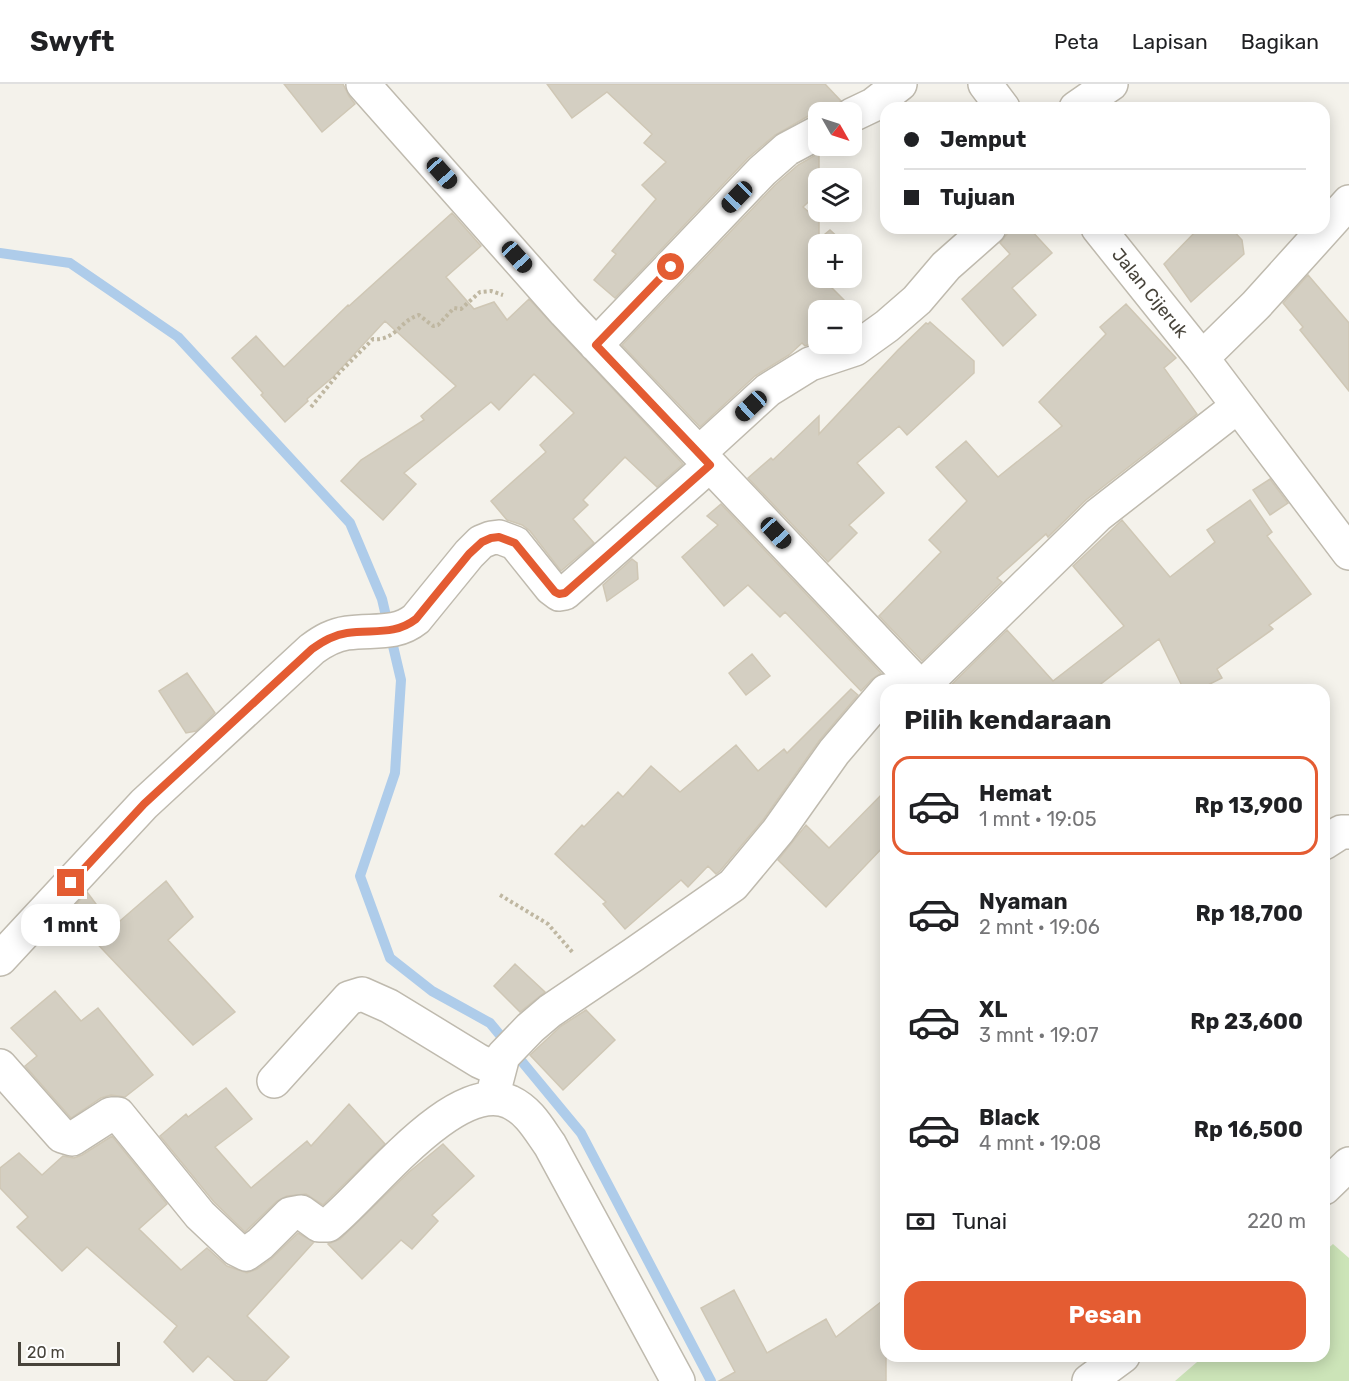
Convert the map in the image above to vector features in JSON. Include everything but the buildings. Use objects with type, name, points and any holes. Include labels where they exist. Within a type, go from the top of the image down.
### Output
[{"type":"street","points":[[363,84],[596,345],[705,459],[903,684]]},
{"type":"street","points":[[862,110],[873,105],[900,84]]},
{"type":"street","points":[[985,84],[998,102]]},
{"type":"street","points":[[1085,102],[1111,84]]},
{"type":"street","points":[[596,345],[762,171],[787,149],[808,138]]},
{"type":"street","points":[[1330,223],[1349,202]]},
{"type":"street","points":[[0,959],[144,804],[312,649],[329,637],[346,633],[399,630],[416,619],[469,554],[482,542],[491,538],[499,537],[515,543],[555,592],[565,593],[705,459],[768,390],[810,364],[855,349],[887,326],[917,300],[946,266],[982,234]]},
{"type":"street","name":"Jalan Cijeruk","points":[[1103,234],[1202,358],[1349,553]]},
{"type":"street","points":[[1202,358],[1256,305],[1320,234]]},
{"type":"street","points":[[907,684],[1098,515],[1238,406]]},
{"type":"street","points":[[0,1066],[62,1136],[68,1139],[72,1139],[111,1114],[118,1114],[200,1215],[236,1249],[246,1254],[260,1244],[290,1214],[302,1212],[319,1225],[328,1225],[431,1126],[464,1107],[550,1011],[733,885],[778,831],[834,752],[880,709]]},
{"type":"street","points":[[1330,839],[1341,832],[1349,832]]},
{"type":"street","points":[[274,1081],[349,998],[362,994],[389,1006],[479,1061],[503,1066]]},
{"type":"street","points":[[503,1066],[509,1102],[529,1114],[550,1144],[678,1381]]},
{"type":"street","points":[[1089,1381],[1115,1362]]},
{"type":"path","points":[[311,407],[339,373],[373,339],[387,338],[412,317],[418,315],[432,326],[438,325],[454,308],[461,309],[480,292],[491,291],[499,295],[506,295],[531,273]]},
{"type":"path","points":[[500,896],[548,924],[596,980]]},
{"type":"green space","points":[[1333,1244],[1349,1258],[1349,1381],[1175,1381],[1197,1362],[1330,1362],[1330,1247]]},
{"type":"waterway","points":[[0,253],[70,263],[178,337],[350,523],[382,599],[401,680],[395,773],[360,876],[390,958],[432,991],[490,1023],[581,1133],[711,1381]]},
{"type":"route","points":[[71,883],[144,804],[312,649],[329,637],[346,633],[399,630],[408,626],[469,554],[482,542],[491,538],[499,537],[515,543],[555,592],[565,593],[710,465],[596,345],[671,267]]}]
